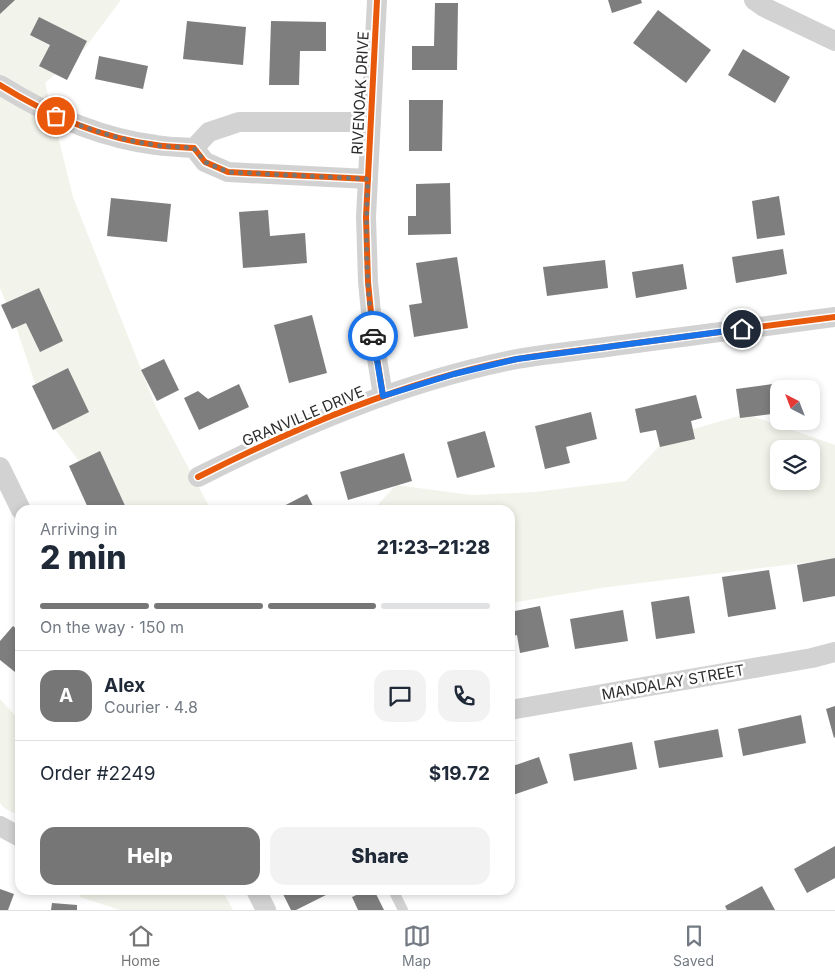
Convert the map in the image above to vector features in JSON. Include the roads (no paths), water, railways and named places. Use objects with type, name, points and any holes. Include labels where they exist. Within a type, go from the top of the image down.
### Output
[{"type":"street","name":"RIVENOAK DRIVE","points":[[377,0],[366,217],[368,282],[373,333],[383,396]]},
{"type":"street","points":[[754,0],[764,7],[835,41]]},
{"type":"street","points":[[0,85],[41,109],[92,131],[155,145],[194,148],[205,162],[228,172],[368,179]]},
{"type":"street","points":[[194,148],[209,132],[239,122],[372,122]]},
{"type":"street","name":"GRANVILLE DRIVE","points":[[198,477],[252,450],[324,419],[383,396],[454,374],[517,359],[835,317]]},
{"type":"street","points":[[0,467],[19,505]]},
{"type":"street","name":"MANDALAY STREET","points":[[515,709],[812,658],[835,652]]},
{"type":"street","points":[[0,826],[15,834]]},
{"type":"street","points":[[258,895],[266,910]]},
{"type":"lane","points":[[396,895],[403,910]]}]
